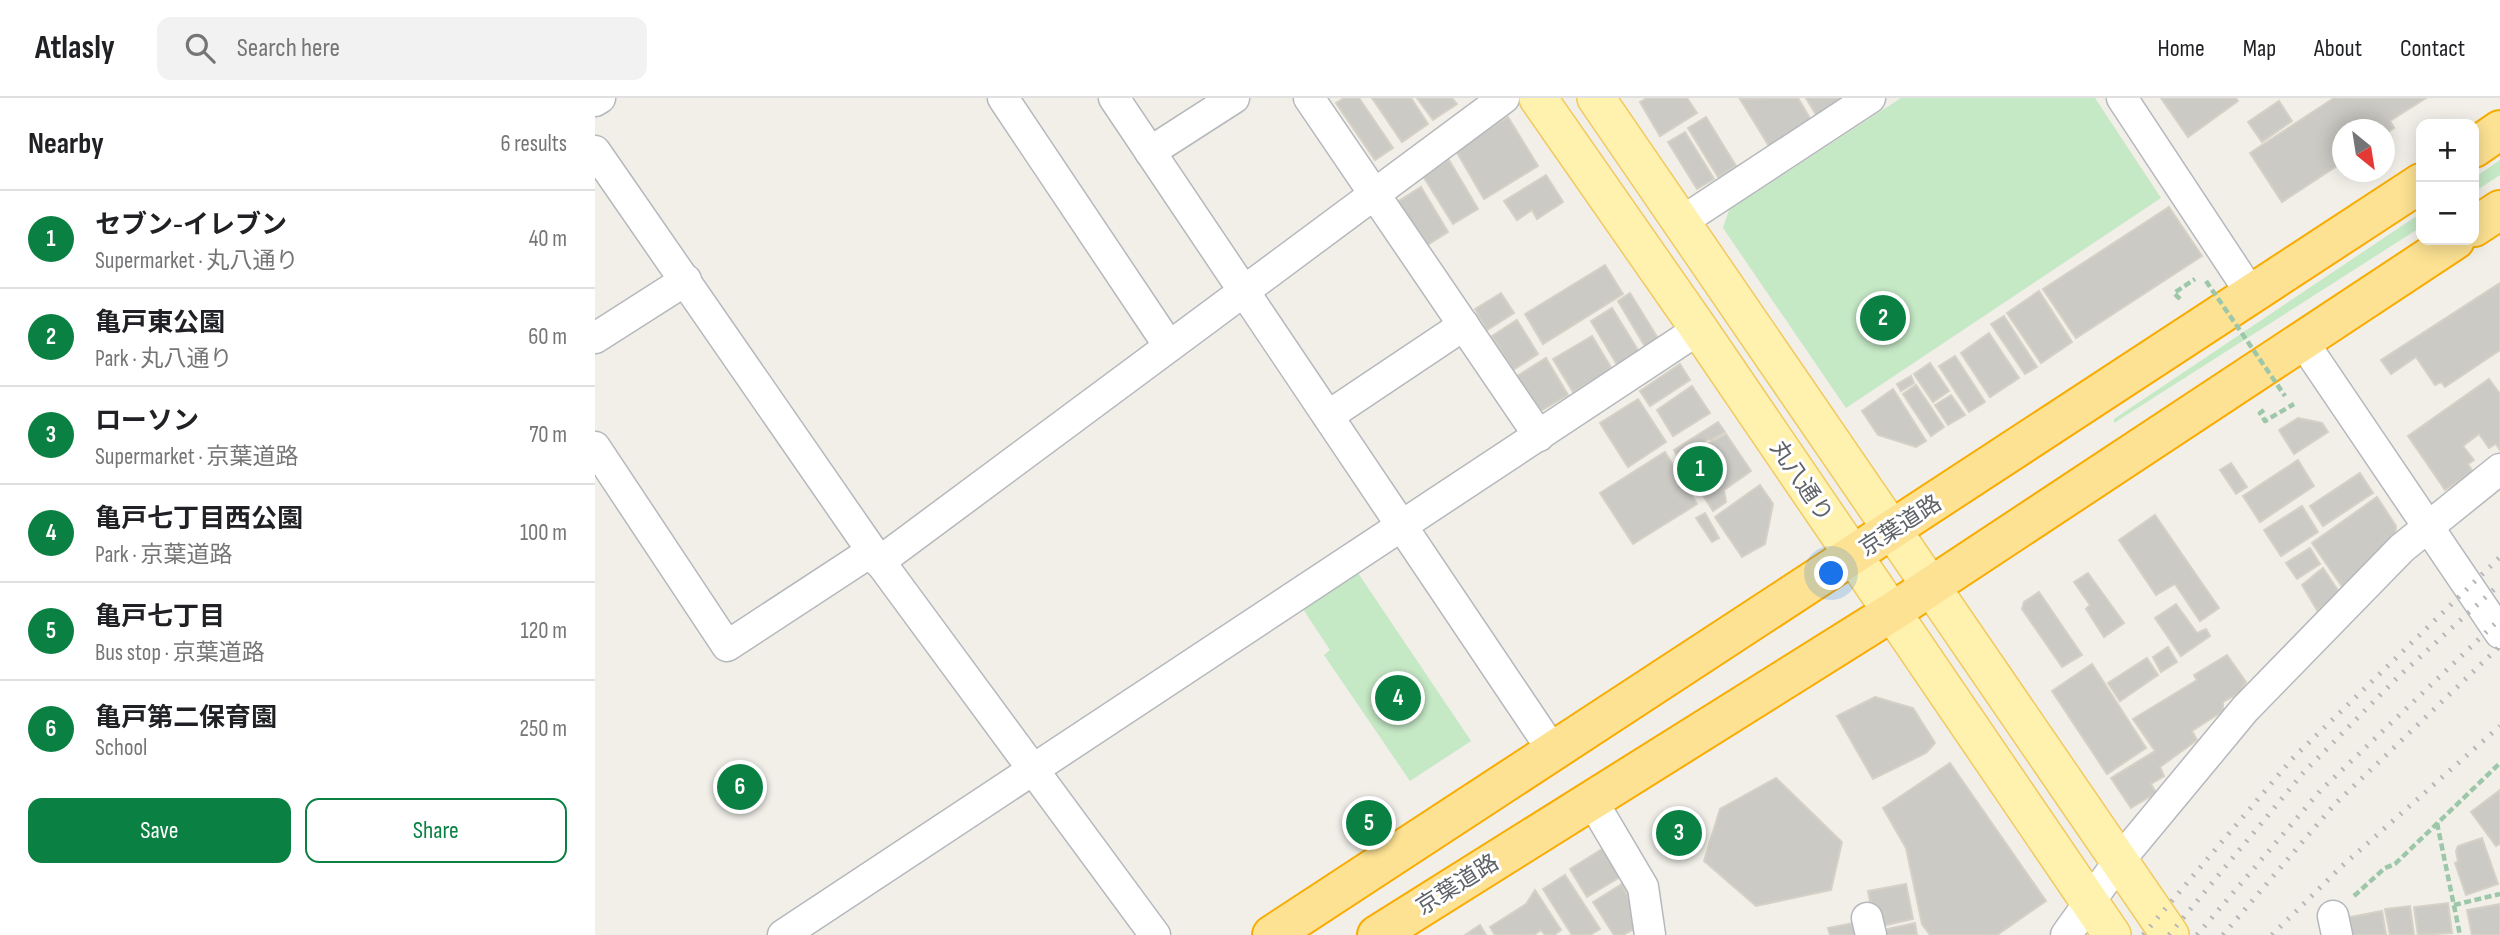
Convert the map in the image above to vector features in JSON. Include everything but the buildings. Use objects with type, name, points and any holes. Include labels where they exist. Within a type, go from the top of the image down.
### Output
[{"type":"highway","points":[[2479,145],[2500,130]]},
{"type":"highway","name":"京葉道路","points":[[1272,935],[2416,186]]},
{"type":"highway","points":[[2479,225],[2500,210]]},
{"type":"highway","name":"京葉道路","points":[[1377,935],[1892,612],[2448,245]]},
{"type":"main road","name":"丸八通り","points":[[1538,98],[1699,329],[2112,935]]},
{"type":"main road","name":"丸八通り","points":[[1596,98],[2170,935]]},
{"type":"street","points":[[595,101],[600,98]]},
{"type":"street","points":[[1003,98],[1170,346]]},
{"type":"street","points":[[1114,98],[1553,751]]},
{"type":"street","points":[[1150,152],[1234,98]]},
{"type":"street","points":[[1308,98],[1539,436]]},
{"type":"street","points":[[595,447],[727,646],[875,556],[1170,346],[1504,98]]},
{"type":"street","points":[[2122,98],[2252,295]]},
{"type":"street","points":[[1681,222],[1865,100]]},
{"type":"street","points":[[595,150],[875,556],[1155,935]]},
{"type":"street","points":[[595,338],[686,279]]},
{"type":"street","points":[[1328,416],[1464,325]]},
{"type":"street","points":[[783,935],[1699,329]]},
{"type":"street","points":[[2303,342],[2500,633]]},
{"type":"street","points":[[2066,935],[2119,861],[2245,709],[2402,548],[2500,469]]},
{"type":"street","points":[[1591,799],[1643,887],[1650,935]]},
{"type":"path","points":[[2188,294],[2179,300],[2174,293],[2195,279]]},
{"type":"path","points":[[2197,287],[2207,281],[2285,396],[2277,401]]},
{"type":"path","points":[[2268,407],[2260,413],[2265,421],[2291,405]]},
{"type":"path","points":[[2335,925],[2385,868],[2395,864],[2500,763]]},
{"type":"path","points":[[2437,822],[2460,935]]},
{"type":"path","points":[[2453,905],[2500,894]]},
{"type":"green space","points":[[1901,98],[2095,98],[2161,198],[1846,408],[1723,228],[1729,210]]},
{"type":"green space","points":[[2500,160],[2500,175],[2479,189],[2479,175]]},
{"type":"green space","points":[[2416,216],[2416,230],[2114,423],[2114,419]]},
{"type":"green space","points":[[1358,573],[1471,741],[1410,781],[1324,655],[1330,650],[1303,609]]},
{"type":"railway","points":[[2143,935],[2292,759],[2500,557]]},
{"type":"railway","points":[[2169,935],[2303,773],[2398,677],[2500,584]]},
{"type":"railway","points":[[2197,935],[2320,791],[2500,619]]},
{"type":"railway","points":[[2223,935],[2334,805],[2500,646]]},
{"type":"railway","points":[[2272,935],[2342,866],[2500,726]]},
{"type":"place","name":"亀戸東公園","points":[[1883,318]]},
{"type":"place","name":"セブン-イレブン","points":[[1700,469]]},
{"type":"place","name":"亀戸七丁目西公園","points":[[1398,698]]},
{"type":"place","name":"亀戸第二保育園","points":[[740,787]]},
{"type":"place","name":"亀戸七丁目","points":[[1369,823]]},
{"type":"place","name":"ローソン","points":[[1679,833]]}]
